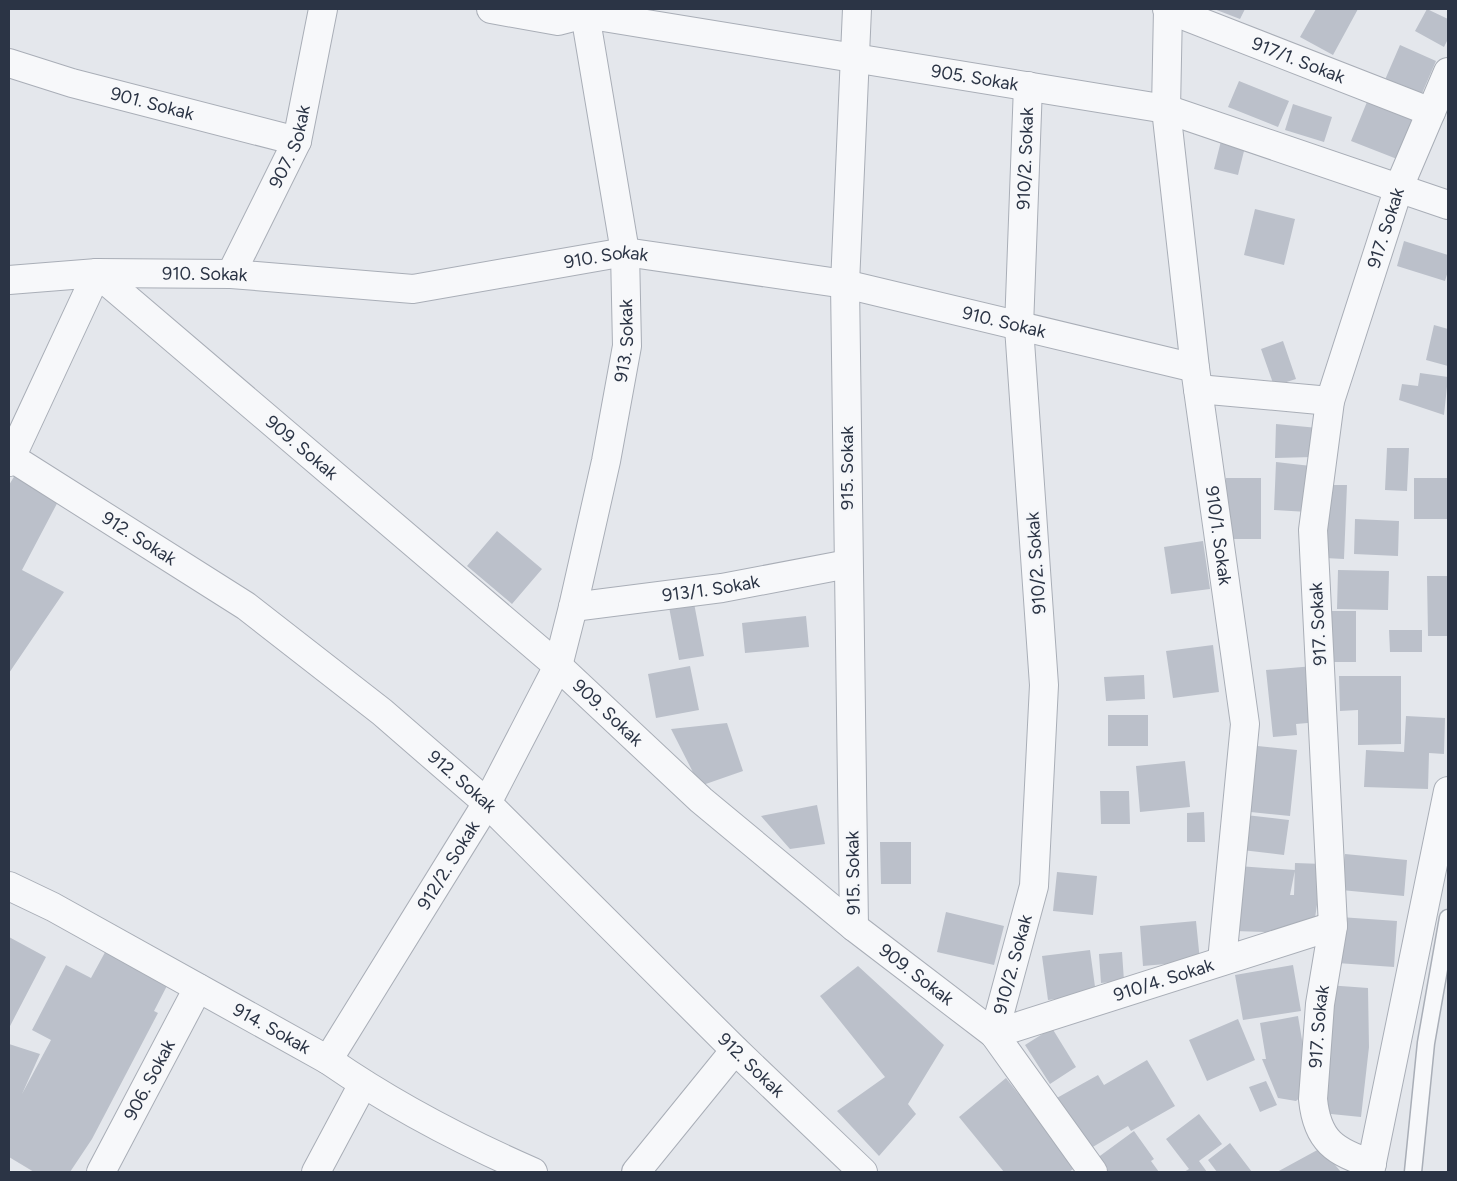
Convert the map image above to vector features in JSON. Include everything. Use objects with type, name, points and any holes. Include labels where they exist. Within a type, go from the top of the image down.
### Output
[{"type":"street","name":"907. Sokak","points":[[230,274],[297,141],[323,9]]},
{"type":"street","name":"905. Sokak","points":[[490,9],[558,15],[586,14],[1166,109],[1448,205]]},
{"type":"street","name":"915. Sokak","points":[[854,927],[845,284],[857,9]]},
{"type":"street","name":"910/1. Sokak","points":[[1168,9],[1166,109],[1197,378],[1245,724],[1222,961]]},
{"type":"street","name":"917/1. Sokak","points":[[1168,9],[1431,112]]},
{"type":"street","name":"913. Sokak","points":[[558,666],[606,461],[626,346],[625,252],[586,14]]},
{"type":"street","name":"901. Sokak","points":[[9,63],[72,83],[297,141]]},
{"type":"street","name":"917. Sokak","points":[[1371,1168],[1343,1154],[1320,1132],[1314,1115],[1312,1099],[1320,1004],[1333,926],[1313,530],[1330,401],[1399,187],[1448,72]]},
{"type":"street","name":"910/2. Sokak","points":[[994,1034],[1034,886],[1044,685],[1019,327],[1028,86]]},
{"type":"street","name":"910. Sokak","points":[[9,280],[97,273],[230,274],[413,290],[625,252],[845,284],[1019,327],[1197,378],[1330,401]]},
{"type":"street","points":[[10,458],[97,273]]},
{"type":"street","name":"909. Sokak","points":[[97,273],[558,666],[701,800],[854,927],[994,1034],[1093,1172]]},
{"type":"street","name":"912. Sokak","points":[[10,458],[246,606],[382,712],[487,804],[735,1050],[863,1172]]},
{"type":"street","name":"913/1. Sokak","points":[[573,607],[722,588],[848,564]]},
{"type":"street","name":"912/2. Sokak","points":[[328,1060],[487,804],[558,666]]},
{"type":"street","points":[[1371,1168],[1448,791]]},
{"type":"street","name":"914. Sokak","points":[[9,886],[53,907],[328,1060],[363,1084],[467,1143],[533,1172]]},
{"type":"street","name":"910/4. Sokak","points":[[994,1034],[1333,926]]},
{"type":"street","name":"906. Sokak","points":[[102,1172],[198,988]]},
{"type":"street","points":[[636,1172],[735,1050]]},
{"type":"street","points":[[316,1172],[363,1084]]},
{"type":"lane","points":[[1412,1172],[1426,1043],[1448,918]]},
{"type":"building","points":[[1214,9],[1245,9],[1240,19]]},
{"type":"building","points":[[1316,9],[1358,9],[1333,55],[1300,37]]},
{"type":"building","points":[[1427,9],[1448,19],[1448,39],[1444,47],[1415,31]]},
{"type":"building","points":[[1400,45],[1436,61],[1420,98],[1384,82]]},
{"type":"building","points":[[1239,81],[1289,101],[1278,127],[1228,107]]},
{"type":"building","points":[[1369,97],[1415,115],[1397,159],[1351,141]]},
{"type":"building","points":[[1293,104],[1332,117],[1324,142],[1285,130]]},
{"type":"building","points":[[1222,137],[1246,143],[1238,175],[1214,169]]},
{"type":"building","points":[[1255,209],[1295,219],[1284,265],[1244,255]]},
{"type":"building","points":[[1404,241],[1448,255],[1448,271],[1445,281],[1397,266]]},
{"type":"building","points":[[1434,325],[1448,329],[1448,366],[1426,360]]},
{"type":"building","points":[[1283,341],[1296,379],[1274,386],[1261,349]]},
{"type":"building","points":[[1420,373],[1448,377],[1444,415],[1399,400],[1402,384],[1418,386]]},
{"type":"building","points":[[1276,424],[1318,428],[1313,457],[1275,458]]},
{"type":"building","points":[[1387,448],[1409,448],[1407,491],[1385,490]]},
{"type":"building","points":[[1276,462],[1311,466],[1308,512],[1274,510]]},
{"type":"building","points":[[18,470],[62,494],[22,570],[64,592],[9,673],[9,485]]},
{"type":"building","points":[[1226,478],[1261,478],[1261,539],[1226,539]]},
{"type":"building","points":[[1414,478],[1448,478],[1448,519],[1414,519]]},
{"type":"building","points":[[1329,485],[1347,485],[1344,559],[1325,558]]},
{"type":"building","points":[[1355,519],[1399,521],[1398,556],[1354,554]]},
{"type":"building","points":[[497,531],[542,569],[512,604],[467,566]]},
{"type":"building","points":[[1203,541],[1210,589],[1171,594],[1164,547]]},
{"type":"building","points":[[1338,570],[1389,571],[1388,610],[1337,609]]},
{"type":"building","points":[[1427,576],[1448,576],[1448,636],[1428,636]]},
{"type":"building","points":[[694,603],[704,656],[679,660],[669,607]]},
{"type":"building","points":[[1331,611],[1356,611],[1356,662],[1331,662]]},
{"type":"building","points":[[806,616],[809,647],[745,653],[742,623]]},
{"type":"building","points":[[1389,630],[1422,630],[1422,652],[1390,652]]},
{"type":"building","points":[[1213,645],[1219,692],[1173,698],[1166,651]]},
{"type":"building","points":[[690,666],[699,710],[656,718],[648,674]]},
{"type":"building","points":[[1314,666],[1319,722],[1296,724],[1297,735],[1273,737],[1266,670]]},
{"type":"building","points":[[1144,675],[1145,699],[1106,701],[1104,677]]},
{"type":"building","points":[[1339,676],[1401,676],[1401,744],[1358,745],[1358,710],[1340,711]]},
{"type":"building","points":[[1108,715],[1148,715],[1148,746],[1108,746]]},
{"type":"building","points":[[1406,716],[1445,718],[1444,754],[1429,753],[1428,789],[1364,787],[1366,750],[1404,752]]},
{"type":"building","points":[[727,723],[743,771],[700,786],[671,729]]},
{"type":"building","points":[[1248,745],[1297,750],[1290,816],[1241,811]]},
{"type":"building","points":[[1185,761],[1190,807],[1140,812],[1136,766]]},
{"type":"building","points":[[1100,791],[1129,791],[1130,824],[1101,824]]},
{"type":"building","points":[[817,805],[825,844],[790,849],[761,816]]},
{"type":"building","points":[[1204,812],[1205,842],[1187,842],[1187,813]]},
{"type":"building","points":[[1246,815],[1289,820],[1284,855],[1242,850]]},
{"type":"building","points":[[880,842],[911,842],[911,884],[881,884]]},
{"type":"building","points":[[1345,854],[1407,860],[1404,896],[1341,890]]},
{"type":"building","points":[[1295,863],[1323,864],[1314,925],[1291,933],[1235,931],[1238,866],[1295,870]],"holes":[[[1295,871],[1294,895],[1290,895]]]},
{"type":"building","points":[[1057,872],[1097,876],[1093,915],[1053,911]]},
{"type":"building","points":[[946,912],[1004,926],[994,965],[937,952]]},
{"type":"building","points":[[1340,917],[1397,921],[1394,967],[1337,963]]},
{"type":"building","points":[[1196,921],[1200,961],[1143,966],[1140,926]]},
{"type":"building","points":[[9,937],[46,957],[9,1028]]},
{"type":"building","points":[[109,945],[171,978],[154,1011],[158,1013],[92,1139],[70,1172],[34,1172],[9,1157],[9,1044],[40,1054],[22,1094],[51,1040],[32,1030],[66,965],[91,978]]},
{"type":"building","points":[[1090,950],[1096,994],[1048,1000],[1042,956]]},
{"type":"building","points":[[1122,952],[1124,981],[1101,983],[1099,954]]},
{"type":"building","points":[[1293,965],[1301,1011],[1243,1020],[1235,975]]},
{"type":"building","points":[[858,966],[944,1045],[908,1104],[916,1114],[879,1156],[837,1111],[885,1077],[820,996]]},
{"type":"building","points":[[1327,985],[1368,988],[1369,1047],[1361,1117],[1321,1113]]},
{"type":"building","points":[[1298,1016],[1304,1052],[1303,1095],[1296,1101],[1278,1098],[1262,1059],[1266,1059],[1260,1023]]},
{"type":"building","points":[[1238,1019],[1255,1060],[1207,1081],[1189,1040]]},
{"type":"building","points":[[1052,1028],[1076,1067],[1050,1084],[1025,1045]]},
{"type":"building","points":[[1147,1060],[1175,1106],[1131,1131],[1128,1126],[1086,1151],[1055,1099],[1098,1075],[1104,1085]]},
{"type":"building","points":[[1006,1078],[1076,1167],[1069,1172],[1004,1172],[959,1117]]},
{"type":"building","points":[[1266,1081],[1277,1105],[1260,1112],[1249,1087]]},
{"type":"building","points":[[1199,1114],[1222,1144],[1199,1161],[1207,1172],[1184,1172],[1189,1169],[1166,1139]]},
{"type":"building","points":[[1134,1131],[1154,1159],[1151,1161],[1159,1172],[1101,1172],[1093,1161]]},
{"type":"building","points":[[1230,1143],[1252,1172],[1217,1172],[1208,1160]]},
{"type":"building","points":[[1321,1148],[1341,1172],[1277,1172]]}]
